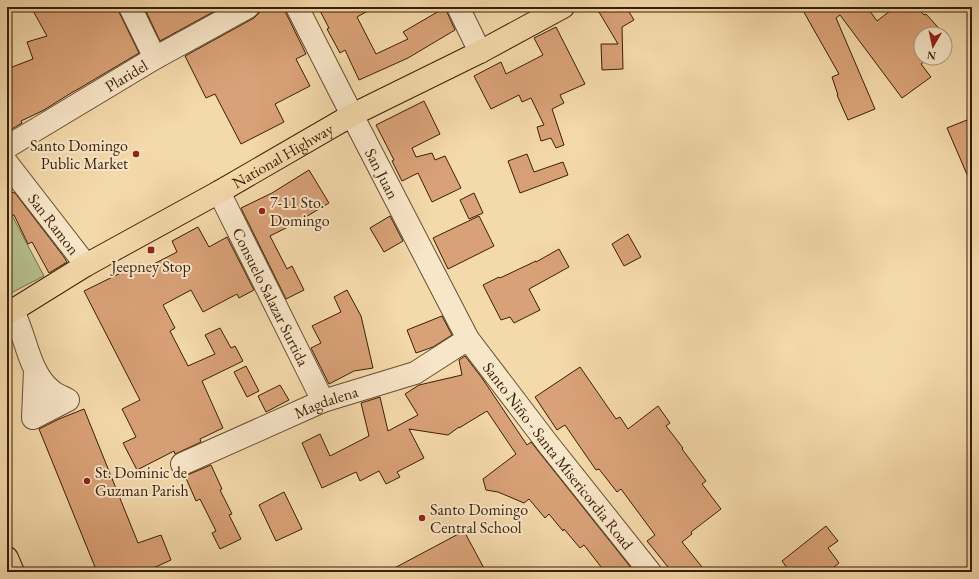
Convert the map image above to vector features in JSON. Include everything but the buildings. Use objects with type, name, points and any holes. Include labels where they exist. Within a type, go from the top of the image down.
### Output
[{"type":"main road","name":"National Highway","points":[[10,312],[86,266],[219,192],[352,115],[480,52],[563,7]]},
{"type":"main road","points":[[7,558],[13,572]]},
{"type":"street","points":[[130,7],[155,58]]},
{"type":"street","name":"Plaridel","points":[[7,147],[155,58],[248,7]]},
{"type":"street","name":"San Juan","points":[[297,7],[468,339]]},
{"type":"street","points":[[458,7],[480,52]]},
{"type":"street","name":"San Ramon","points":[[7,163],[86,266]]},
{"type":"street","name":"Consuelo Salazar Surtida","points":[[219,192],[323,401]]},
{"type":"street","points":[[10,312],[18,322],[35,370]]},
{"type":"street","name":"Magdalena","points":[[182,464],[323,401],[415,373],[468,339]]},
{"type":"street","name":"Santo Niño - Santa Misericordia Road","points":[[468,339],[548,444],[650,572]]},
{"type":"green space","points":[[7,206],[44,276],[7,295]]},
{"type":"place","name":"Santo Domingo Public Market","points":[[136,154]]},
{"type":"place","name":"7-11 Sto. Domingo","points":[[262,211]]},
{"type":"place","name":"Jeepney Stop","points":[[151,250]]},
{"type":"place","name":"St. Dominic de Guzman Parish","points":[[87,481]]},
{"type":"place","name":"Santo Domingo Central School","points":[[422,518]]}]
